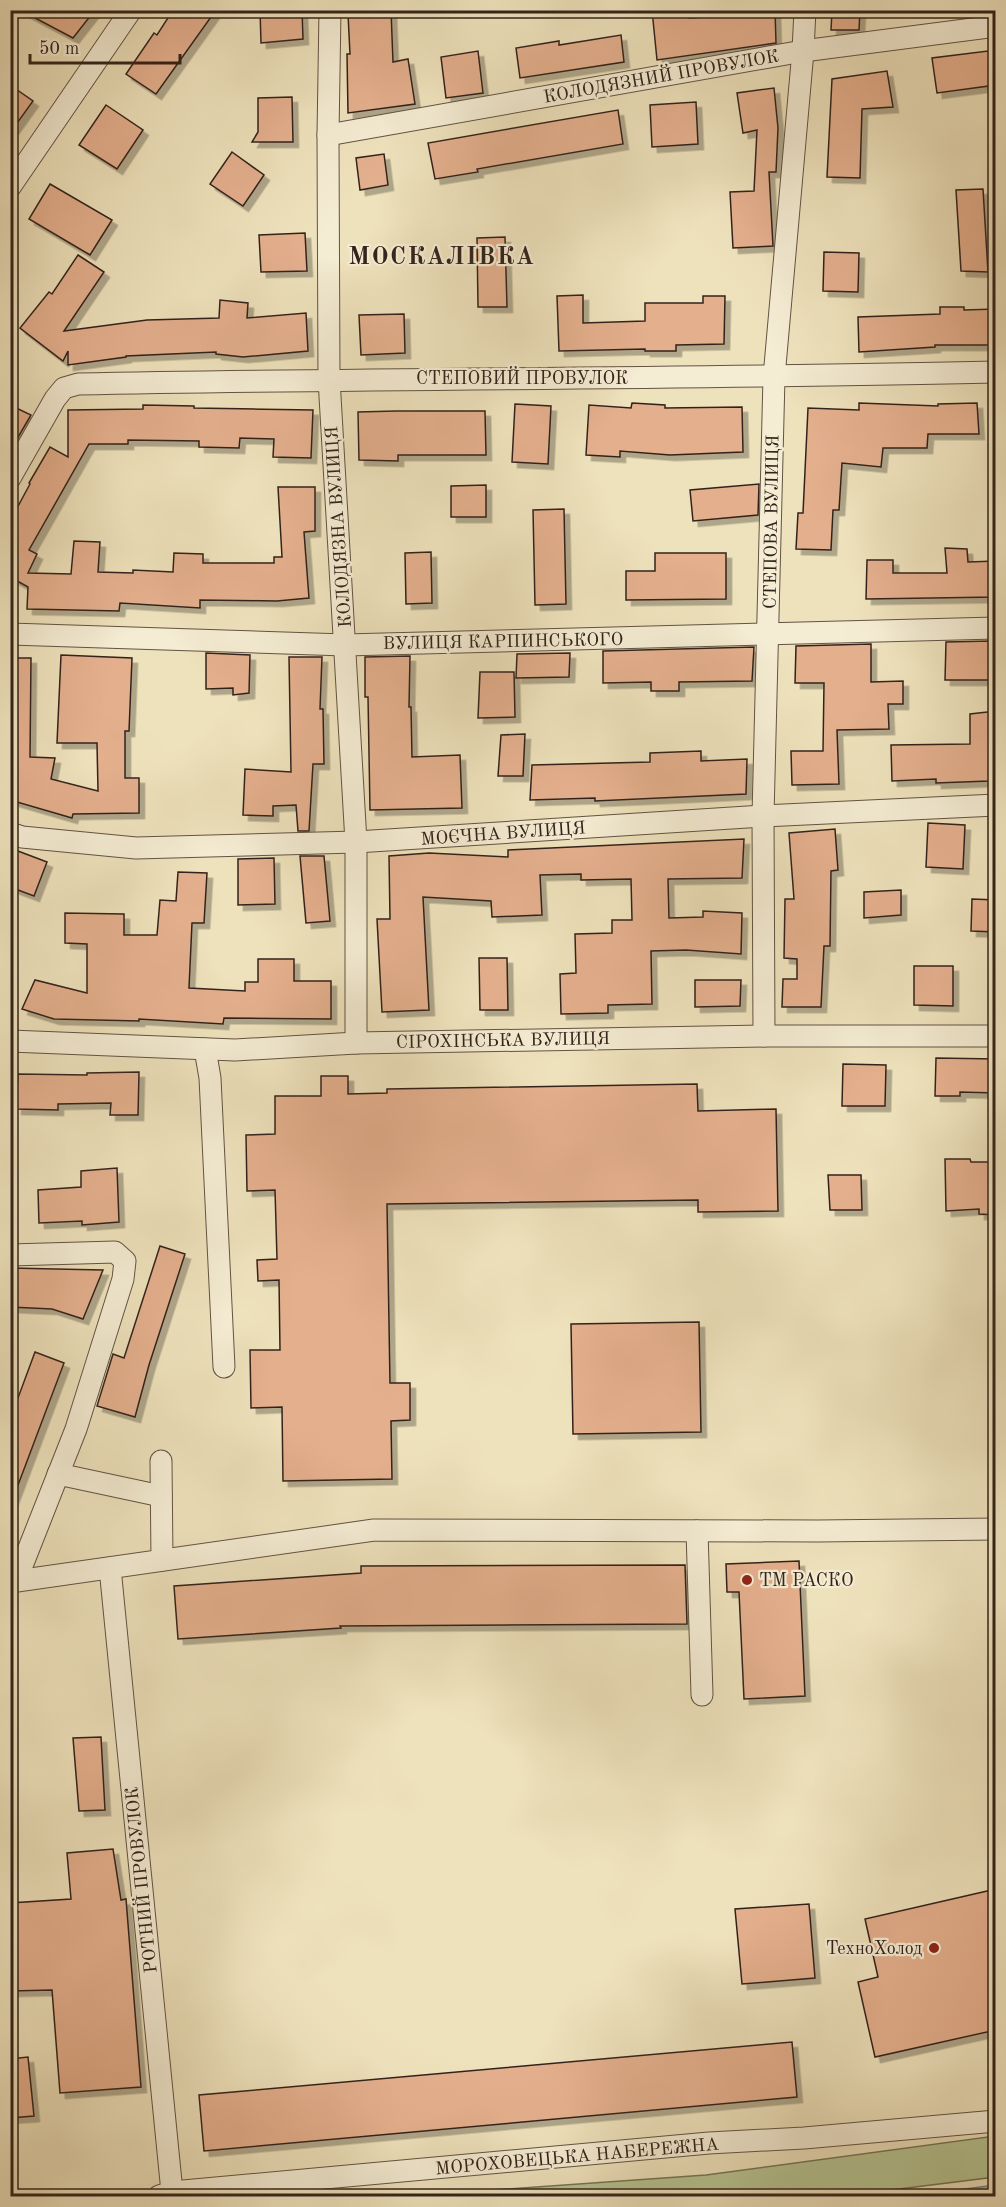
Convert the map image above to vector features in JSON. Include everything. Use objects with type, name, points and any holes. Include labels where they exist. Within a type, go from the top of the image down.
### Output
[{"type":"street","points":[[10,187],[131,10]]},
{"type":"street","name":"КОЛОДЯЗНА ВУЛИЦЯ","points":[[330,10],[329,379],[356,842],[356,1043]]},
{"type":"street","name":"СТЕПОВА ВУЛИЦЯ","points":[[764,1036],[763,816],[774,377],[805,10]]},
{"type":"street","name":"КОЛОДЯЗНИЙ ПРОВУЛОК","points":[[328,135],[803,51],[996,26]]},
{"type":"street","name":"СТЕПОВИЙ ПРОВУЛОК","points":[[10,478],[55,399],[64,388],[78,384],[329,379],[774,377],[996,372]]},
{"type":"street","name":"ВУЛИЦЯ КАРПИНСЬКОГО","points":[[10,634],[345,645],[996,628]]},
{"type":"street","name":"МОЄЧНА ВУЛИЦЯ","points":[[10,833],[22,837],[136,848],[356,842],[763,816],[996,806]]},
{"type":"street","name":"СІРОХІНСЬКА ВУЛИЦЯ","points":[[10,1041],[235,1050],[356,1043],[764,1036],[996,1036]]},
{"type":"street","points":[[205,1048],[210,1078],[224,1367]]},
{"type":"street","points":[[10,1255],[85,1251],[115,1252],[125,1261],[123,1279],[76,1429],[13,1582]]},
{"type":"street","points":[[161,1461],[162,1560]]},
{"type":"street","points":[[58,1474],[161,1496]]},
{"type":"street","points":[[13,1582],[374,1530],[996,1529]]},
{"type":"street","points":[[697,1531],[702,1695]]},
{"type":"street","name":"РОТНИЙ ПРОВУЛОК","points":[[110,1568],[166,2194]]},
{"type":"street","name":"МОРОХОВЕЦЬКА НАБЕРЕЖНА","points":[[166,2194],[709,2144],[996,2121]]},
{"type":"green space","points":[[995,2136],[995,2177],[843,2196],[407,2196],[706,2175]]},
{"type":"water","points":[[995,2185],[995,2196],[911,2196]]},
{"type":"building","points":[[20,10],[95,10],[73,38]]},
{"type":"building","points":[[173,10],[216,10],[156,94],[126,74],[154,33],[157,35]]},
{"type":"building","points":[[260,10],[302,10],[303,39],[261,43]]},
{"type":"building","points":[[391,10],[393,62],[408,59],[415,104],[348,113],[347,54],[350,54],[348,14]]},
{"type":"building","points":[[652,10],[688,10],[689,18],[740,15],[739,10],[775,10],[776,43],[657,60]]},
{"type":"building","points":[[832,10],[860,10],[859,30],[831,30]]},
{"type":"building","points":[[621,35],[624,62],[520,78],[516,48],[559,41],[559,45]]},
{"type":"building","points":[[996,50],[996,85],[937,93],[932,58]]},
{"type":"building","points":[[478,51],[483,93],[446,98],[441,57]]},
{"type":"building","points":[[887,71],[893,107],[862,109],[860,178],[827,177],[832,79]]},
{"type":"building","points":[[10,85],[33,101],[10,133]]},
{"type":"building","points":[[774,88],[778,128],[776,172],[769,172],[773,246],[733,248],[730,192],[754,191],[757,130],[743,133],[737,93]]},
{"type":"building","points":[[292,97],[293,142],[252,142],[258,132],[258,98]]},
{"type":"building","points":[[696,102],[698,144],[652,147],[650,105]]},
{"type":"building","points":[[106,105],[143,130],[117,169],[79,145]]},
{"type":"building","points":[[618,110],[623,144],[477,169],[478,172],[435,179],[428,143]]},
{"type":"building","points":[[232,152],[264,175],[243,206],[210,184]]},
{"type":"building","points":[[384,154],[388,185],[360,190],[356,158]]},
{"type":"building","points":[[50,184],[112,220],[90,255],[29,219]]},
{"type":"building","points":[[983,189],[988,272],[961,271],[956,190]]},
{"type":"building","points":[[305,233],[307,271],[261,272],[259,235]]},
{"type":"building","points":[[505,237],[507,307],[478,307],[477,238]]},
{"type":"building","points":[[824,252],[859,253],[858,292],[823,291]]},
{"type":"building","points":[[78,255],[104,272],[64,331],[147,320],[219,318],[220,300],[248,303],[247,318],[306,313],[308,351],[243,357],[216,354],[216,352],[126,356],[68,365],[68,351],[63,361],[20,328],[49,292],[52,294]]},
{"type":"building","points":[[583,295],[583,323],[645,321],[645,303],[703,303],[703,296],[725,296],[724,344],[676,345],[676,351],[645,351],[645,349],[559,351],[557,296]]},
{"type":"building","points":[[940,307],[964,307],[964,310],[996,309],[996,345],[935,345],[935,347],[859,352],[858,317],[940,314]]},
{"type":"building","points":[[404,314],[405,353],[361,355],[359,315]]},
{"type":"building","points":[[632,403],[665,405],[665,408],[742,407],[743,452],[670,455],[620,451],[620,457],[586,455],[589,405],[631,408]]},
{"type":"building","points":[[859,403],[938,406],[938,404],[977,403],[979,434],[928,434],[927,448],[883,448],[881,467],[842,463],[839,510],[833,510],[831,550],[796,549],[798,513],[803,513],[808,408],[859,410]]},
{"type":"building","points":[[515,404],[551,406],[548,464],[512,462]]},
{"type":"building","points":[[10,405],[31,415],[10,451]]},
{"type":"building","points":[[143,405],[313,410],[311,458],[273,457],[274,439],[240,438],[239,448],[199,447],[199,441],[128,440],[128,444],[89,444],[29,550],[37,554],[28,573],[71,574],[74,541],[100,542],[98,572],[133,573],[133,570],[173,572],[174,553],[203,554],[203,563],[274,563],[274,557],[282,557],[278,487],[315,487],[315,531],[304,532],[309,598],[277,601],[200,600],[200,608],[120,603],[119,611],[27,609],[28,587],[10,577],[10,521],[50,447],[68,457],[68,410],[143,409]]},
{"type":"building","points":[[485,411],[486,455],[398,455],[398,461],[359,460],[358,412]]},
{"type":"building","points":[[759,484],[758,515],[693,521],[690,490]]},
{"type":"building","points":[[486,485],[486,517],[451,517],[451,486]]},
{"type":"building","points":[[564,509],[566,604],[535,605],[533,510]]},
{"type":"building","points":[[945,548],[967,549],[968,562],[996,561],[996,597],[866,599],[867,560],[893,560],[893,573],[947,573]]},
{"type":"building","points":[[431,552],[432,603],[406,604],[405,553]]},
{"type":"building","points":[[655,553],[726,553],[726,599],[626,600],[626,571],[655,571]]},
{"type":"building","points":[[991,641],[990,680],[945,680],[946,642]]},
{"type":"building","points":[[871,644],[871,682],[903,681],[903,704],[888,704],[889,729],[837,730],[839,784],[792,785],[791,751],[823,751],[824,683],[795,683],[796,646]]},
{"type":"building","points":[[754,647],[752,681],[679,682],[679,691],[651,691],[651,682],[603,683],[603,651]]},
{"type":"building","points":[[206,653],[250,655],[249,693],[233,695],[233,688],[206,689]]},
{"type":"building","points":[[570,653],[569,677],[516,678],[517,654]]},
{"type":"building","points":[[61,655],[132,658],[129,731],[125,731],[125,778],[139,778],[139,813],[73,814],[72,818],[10,800],[10,751],[16,738],[10,736],[10,658],[31,658],[30,757],[55,758],[51,779],[98,791],[97,743],[57,743]]},
{"type":"building","points":[[410,656],[409,707],[411,707],[412,757],[460,755],[462,808],[370,810],[365,657]]},
{"type":"building","points":[[289,657],[322,657],[320,709],[323,709],[324,764],[313,764],[309,831],[298,831],[296,805],[273,806],[273,816],[243,815],[245,769],[291,772]]},
{"type":"building","points":[[480,672],[514,672],[515,717],[478,718]]},
{"type":"building","points":[[996,711],[996,743],[989,744],[989,781],[936,783],[936,779],[892,781],[891,745],[970,744],[970,714]]},
{"type":"building","points":[[525,734],[523,776],[498,776],[501,735]]},
{"type":"building","points":[[701,751],[701,761],[747,759],[746,794],[595,801],[595,798],[530,800],[532,765],[650,762],[650,753]]},
{"type":"building","points":[[928,823],[965,825],[963,869],[926,867]]},
{"type":"building","points":[[835,829],[838,870],[831,871],[830,946],[824,946],[821,1007],[782,1007],[783,979],[797,979],[797,959],[784,958],[785,899],[794,899],[789,833]]},
{"type":"building","points":[[744,839],[742,878],[668,879],[669,918],[703,917],[703,911],[742,913],[741,954],[686,950],[651,951],[652,1004],[608,1005],[608,1013],[561,1014],[560,974],[576,973],[575,934],[612,933],[612,920],[632,920],[631,879],[581,880],[581,874],[540,875],[542,915],[492,917],[491,901],[423,897],[429,1010],[382,1012],[377,919],[390,919],[389,856],[429,853],[508,857],[508,850]]},
{"type":"building","points":[[10,848],[47,862],[34,896],[10,887]]},
{"type":"building","points":[[300,856],[324,856],[330,921],[306,923]]},
{"type":"building","points":[[274,858],[275,904],[238,905],[238,859]]},
{"type":"building","points":[[178,872],[207,873],[204,923],[192,923],[189,988],[245,991],[245,982],[258,982],[258,959],[294,959],[294,981],[331,981],[331,1019],[224,1018],[223,1024],[139,1019],[139,1021],[54,1019],[22,1009],[35,980],[87,993],[87,944],[65,943],[65,913],[124,914],[124,935],[157,935],[160,900],[176,901]]},
{"type":"building","points":[[901,890],[901,915],[864,918],[864,892]]},
{"type":"building","points":[[972,899],[996,900],[996,932],[971,931]]},
{"type":"building","points":[[479,958],[507,958],[508,1010],[480,1010]]},
{"type":"building","points":[[914,966],[953,966],[953,1006],[914,1005]]},
{"type":"building","points":[[695,980],[741,980],[740,1006],[695,1007]]},
{"type":"building","points":[[936,1058],[996,1059],[996,1093],[960,1092],[960,1096],[935,1096]]},
{"type":"building","points":[[843,1064],[886,1065],[885,1106],[842,1106]]},
{"type":"building","points":[[139,1072],[138,1115],[110,1115],[111,1103],[58,1104],[58,1110],[16,1109],[18,1074],[87,1075],[87,1073]]},
{"type":"building","points":[[321,1076],[348,1076],[348,1094],[387,1093],[387,1089],[697,1084],[698,1111],[776,1109],[778,1211],[698,1212],[698,1200],[387,1204],[390,1383],[410,1383],[410,1420],[391,1421],[392,1479],[283,1481],[282,1407],[251,1408],[250,1350],[280,1350],[279,1280],[258,1281],[257,1260],[277,1259],[275,1190],[247,1191],[246,1135],[275,1134],[275,1096],[321,1096]]},
{"type":"building","points":[[945,1159],[996,1162],[996,1215],[979,1214],[979,1209],[946,1211]]},
{"type":"building","points":[[117,1168],[119,1222],[82,1225],[82,1221],[39,1223],[38,1190],[81,1187],[81,1171]]},
{"type":"building","points":[[828,1175],[861,1175],[862,1210],[830,1210]]},
{"type":"building","points":[[160,1246],[185,1254],[149,1365],[135,1417],[97,1406],[113,1354],[124,1358]]},
{"type":"building","points":[[10,1268],[103,1270],[83,1319],[52,1309],[10,1307]]},
{"type":"building","points":[[699,1322],[701,1432],[573,1434],[571,1324]]},
{"type":"building","points":[[35,1352],[64,1363],[12,1501],[10,1501],[10,1397],[18,1398]]},
{"type":"building","points":[[799,1561],[805,1696],[744,1699],[739,1592],[727,1592],[726,1564]]},
{"type":"building","points":[[685,1565],[687,1624],[340,1626],[341,1628],[178,1639],[174,1586],[361,1573],[361,1566]]},
{"type":"building","points":[[101,1737],[105,1810],[79,1811],[73,1738]]},
{"type":"building","points":[[113,1849],[121,1900],[126,1899],[141,2087],[60,2093],[52,1990],[10,1991],[10,1972],[13,1972],[10,1903],[71,1899],[67,1853]]},
{"type":"building","name":"ТехноХолод","points":[[996,1889],[996,2030],[875,2057],[858,1982],[878,1977],[865,1919]]},
{"type":"building","points":[[809,1904],[815,1978],[742,1984],[735,1909]]},
{"type":"building","points":[[792,2042],[797,2097],[204,2151],[199,2095]]},
{"type":"building","points":[[28,2057],[34,2116],[10,2118],[10,2059]]},
{"type":"place","name":"ТМ РАСКО","points":[[747,1580]]},
{"type":"place","name":"ТехноХолод","points":[[934,1948]]},
{"type":"district","name":"МОСКАЛІВКА","points":[[442,256]]}]
